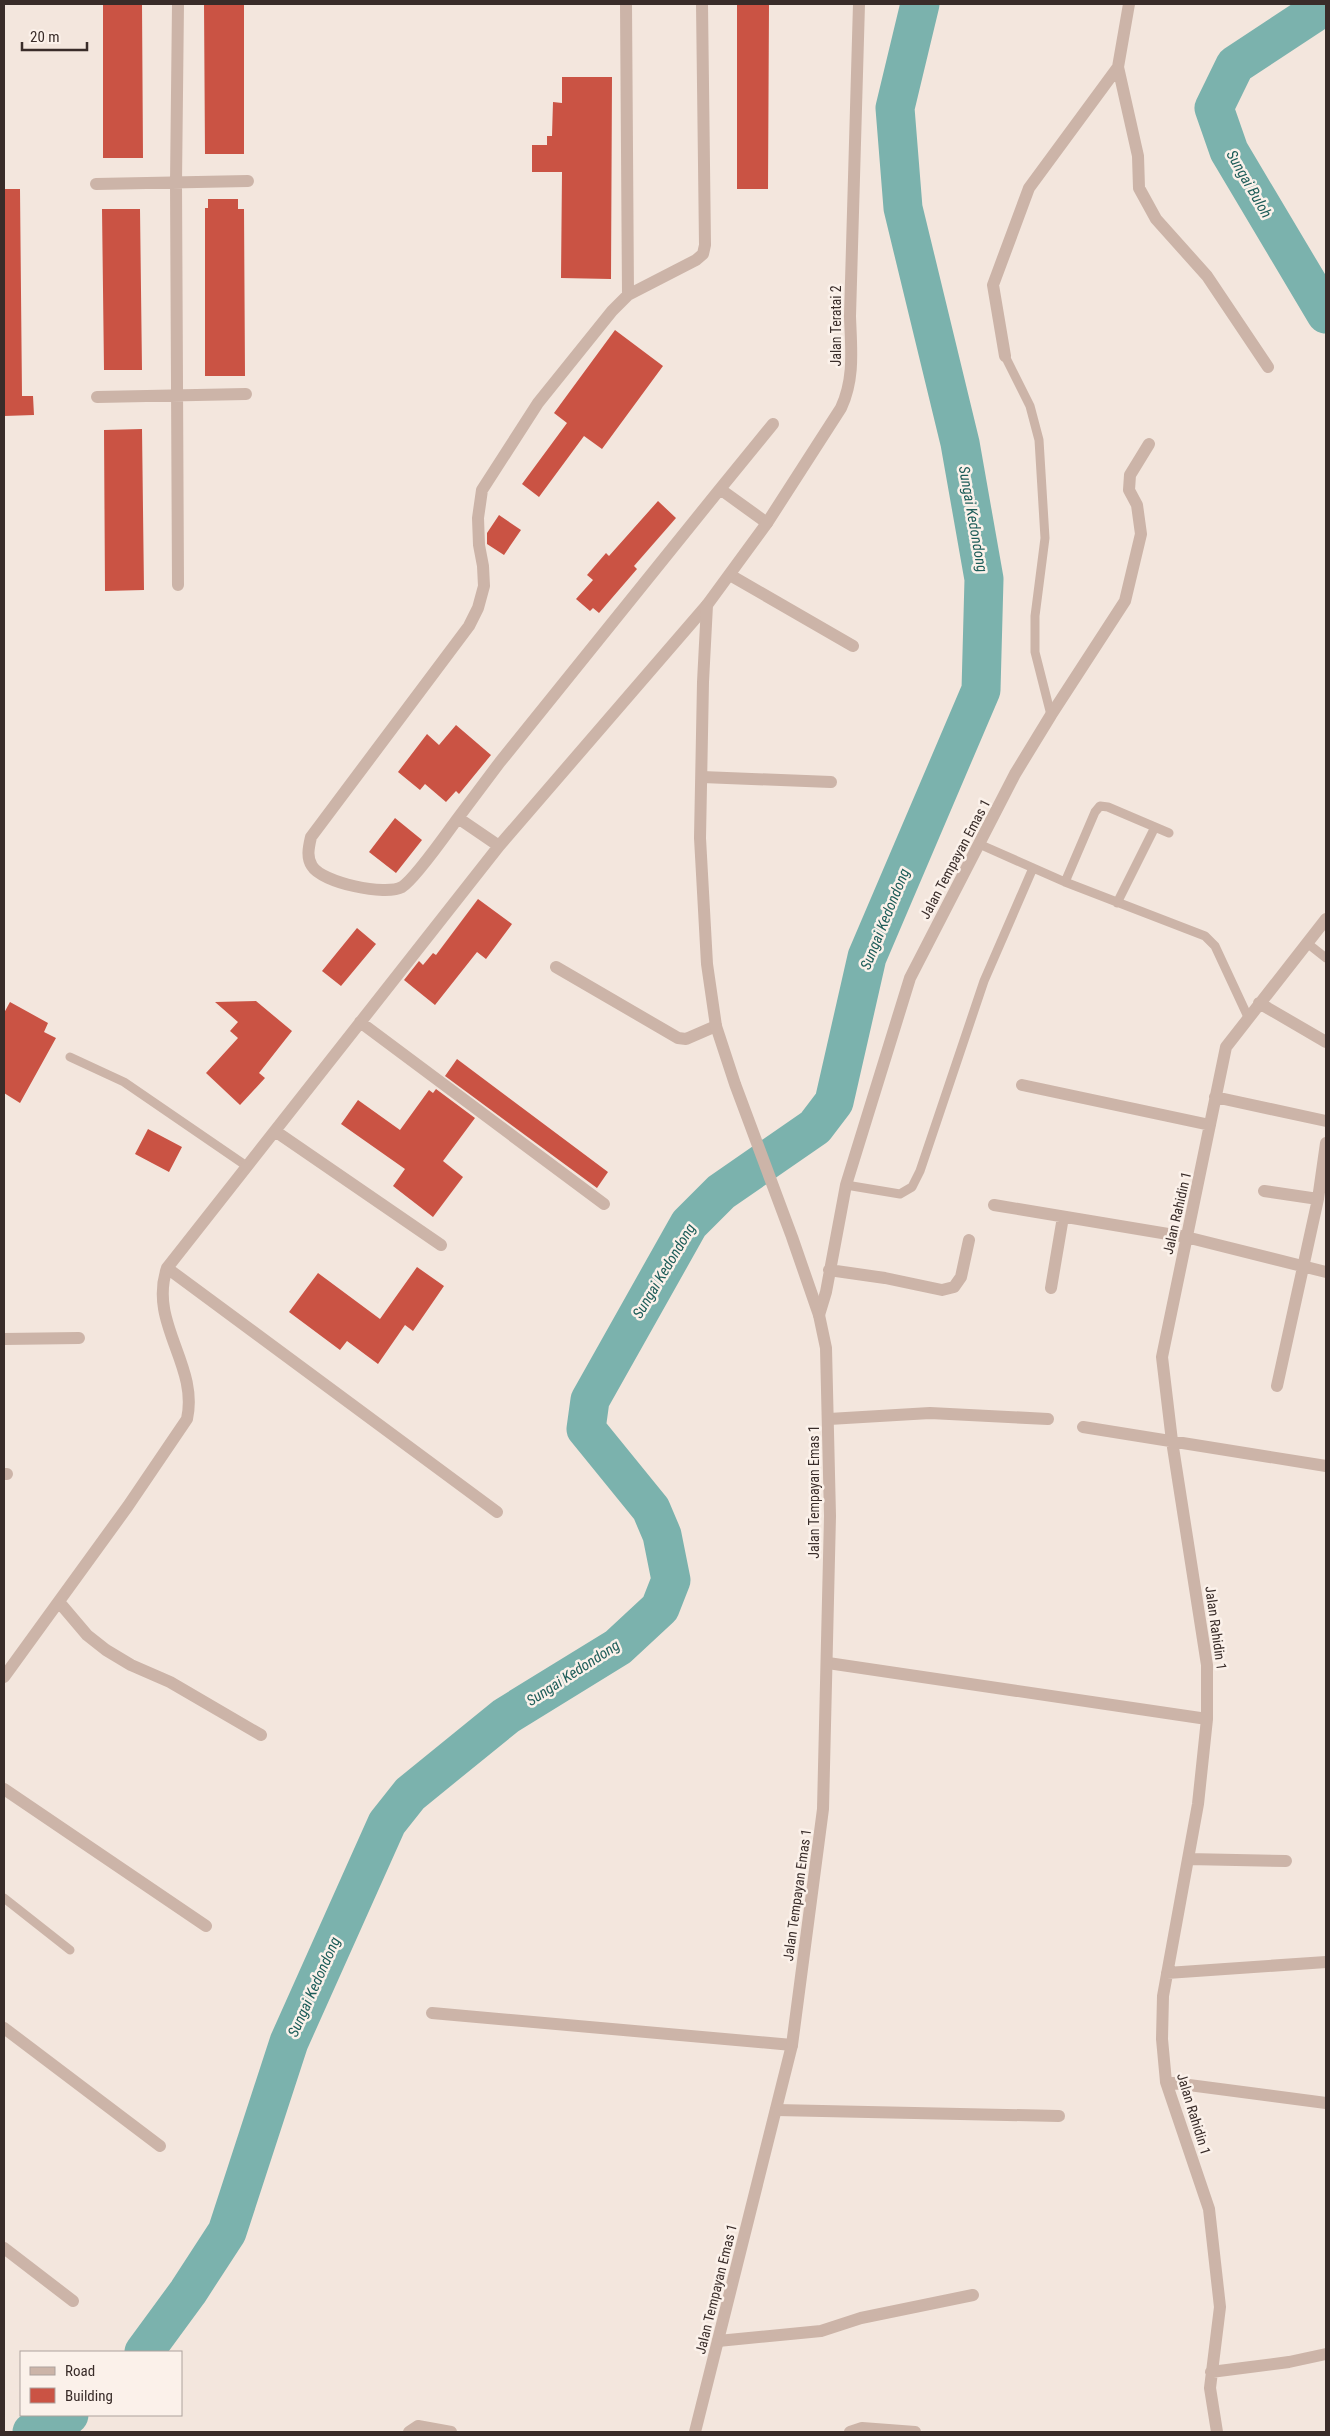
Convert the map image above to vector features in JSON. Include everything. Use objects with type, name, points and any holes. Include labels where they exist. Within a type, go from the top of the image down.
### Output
[{"type":"street","points":[[178,4],[176,182],[178,585]]},
{"type":"street","points":[[626,4],[628,295]]},
{"type":"street","points":[[702,4],[704,250],[696,260],[628,295],[612,311],[538,403],[482,490],[478,518],[479,545],[484,566],[484,586],[478,608],[469,626],[311,836],[309,858],[312,866],[318,872],[334,880],[380,891],[395,890],[408,882],[500,762],[772,424]]},
{"type":"street","name":"Jalan Teratai 2","points":[[167,1268],[499,846],[707,605],[767,523],[841,408],[851,380],[850,316],[859,4]]},
{"type":"street","points":[[1129,4],[1118,67],[1138,156],[1139,188],[1156,219],[1207,276],[1268,367]]},
{"type":"street","points":[[1005,356],[993,285],[1029,188],[1118,67]]},
{"type":"street","points":[[96,184],[248,180]]},
{"type":"street","points":[[97,396],[246,394]]},
{"type":"street","name":"Jalan Tempayan Emas 1","points":[[818,1315],[826,1292],[846,1185],[910,978],[1015,774],[1051,715],[1126,601],[1141,534],[1137,505],[1129,490],[1130,475],[1149,444]]},
{"type":"street","points":[[720,489],[767,523]]},
{"type":"street","points":[[730,575],[853,646]]},
{"type":"street","name":"Jalan Tempayan Emas 1","points":[[695,2432],[792,2045],[823,1809],[830,1516],[826,1348],[818,1315],[792,1236],[735,1084],[716,1026],[707,964],[700,838],[707,605]]},
{"type":"street","points":[[702,776],[831,782]]},
{"type":"street","points":[[458,818],[499,846]]},
{"type":"street","name":"Jalan Rahidin 1","points":[[1217,2432],[1210,2388],[1220,2307],[1209,2209],[1166,2082],[1162,2039],[1163,1996],[1198,1804],[1207,1719],[1207,1665],[1172,1441],[1162,1357],[1210,1125],[1214,1097],[1226,1047],[1258,1003],[1326,919]]},
{"type":"street","points":[[556,966],[678,1038],[686,1039],[716,1026]]},
{"type":"street","points":[[1258,1003],[1326,1042]]},
{"type":"street","points":[[360,1022],[604,1204]]},
{"type":"street","points":[[1022,1086],[1210,1125]]},
{"type":"street","points":[[1214,1097],[1326,1121]]},
{"type":"street","points":[[275,1130],[441,1245]]},
{"type":"street","points":[[1277,1386],[1318,1199],[1326,1142]]},
{"type":"street","points":[[1264,1191],[1318,1199]]},
{"type":"street","points":[[994,1205],[1186,1237],[1303,1268],[1326,1272]]},
{"type":"street","points":[[1051,1288],[1063,1216]]},
{"type":"street","points":[[829,1270],[885,1278],[942,1290],[954,1287],[961,1277],[969,1240]]},
{"type":"street","points":[[4,1677],[128,1506],[186,1419],[190,1404],[189,1389],[162,1309],[162,1282],[167,1268],[498,1512]]},
{"type":"street","points":[[4,1339],[79,1338]]},
{"type":"street","points":[[829,1419],[930,1413],[1048,1419]]},
{"type":"street","points":[[1083,1427],[1326,1466]]},
{"type":"street","points":[[59,1602],[88,1635],[106,1650],[131,1665],[170,1682],[261,1735]]},
{"type":"street","points":[[828,1662],[1207,1719]]},
{"type":"street","points":[[4,1789],[206,1926]]},
{"type":"street","points":[[1188,1859],[1286,1861]]},
{"type":"street","points":[[1167,1973],[1326,1962]]},
{"type":"street","points":[[432,2014],[792,2045]]},
{"type":"street","points":[[4,2028],[160,2146]]},
{"type":"street","points":[[1166,2082],[1326,2103]]},
{"type":"street","points":[[776,2110],[1059,2116]]},
{"type":"street","points":[[4,2248],[73,2301]]},
{"type":"street","points":[[718,2341],[821,2331],[861,2318],[973,2295]]},
{"type":"street","points":[[1211,2372],[1289,2362],[1326,2354]]},
{"type":"street","points":[[409,2432],[418,2426],[451,2432]]},
{"type":"street","points":[[850,2432],[862,2428],[915,2432]]},
{"type":"lane","points":[[1005,356],[1030,406],[1039,440],[1045,538],[1035,616],[1036,652],[1051,715]]},
{"type":"lane","points":[[1065,882],[1095,812],[1100,806],[1108,807],[1169,833]]},
{"type":"lane","points":[[1117,902],[1155,826]]},
{"type":"lane","points":[[979,844],[1065,882],[1205,936],[1215,946],[1248,1017]]},
{"type":"lane","points":[[846,1185],[900,1194],[912,1187],[920,1171],[984,981],[1033,868]]},
{"type":"lane","points":[[1307,943],[1326,958]]},
{"type":"lane","points":[[70,1057],[124,1082],[248,1167]]},
{"type":"lane","points":[[4,1898],[70,1950]]},
{"type":"building","points":[[103,4],[142,4],[143,158],[103,158]]},
{"type":"building","points":[[204,4],[244,4],[244,154],[205,154]]},
{"type":"building","points":[[737,4],[769,4],[768,189],[737,189]]},
{"type":"building","points":[[562,77],[612,77],[611,279],[561,278],[562,172],[532,172],[532,145],[547,145],[547,136],[552,136],[553,102],[562,103]]},
{"type":"building","points":[[4,189],[20,189],[22,396],[33,396],[34,415],[4,416]]},
{"type":"building","points":[[208,199],[238,199],[238,209],[244,209],[245,376],[205,376],[205,208],[208,208]]},
{"type":"building","points":[[102,209],[140,209],[142,370],[104,370]]},
{"type":"building","points":[[615,330],[663,366],[602,449],[584,436],[539,497],[522,484],[567,423],[554,413]]},
{"type":"building","points":[[142,429],[144,590],[105,591],[104,430]]},
{"type":"building","points":[[658,501],[676,518],[634,566],[637,569],[599,613],[593,608],[590,611],[576,599],[593,580],[587,575],[606,553],[609,556]]},
{"type":"building","points":[[499,515],[521,530],[504,555],[487,544],[487,533]]},
{"type":"building","points":[[456,725],[491,755],[459,794],[456,791],[446,802],[425,784],[420,790],[398,772],[427,734],[439,745]]},
{"type":"building","points":[[395,818],[422,840],[396,873],[369,852]]},
{"type":"building","points":[[478,899],[512,924],[486,959],[477,952],[435,1005],[404,980],[419,961],[423,965],[433,953],[436,955]]},
{"type":"building","points":[[357,928],[376,944],[341,986],[322,971]]},
{"type":"building","points":[[256,1001],[292,1031],[259,1073],[265,1078],[240,1105],[206,1073],[238,1038],[230,1031],[238,1022],[215,1002]]},
{"type":"building","points":[[10,1002],[48,1023],[44,1032],[56,1038],[20,1103],[4,1093],[4,1013]]},
{"type":"building","points":[[457,1059],[608,1172],[597,1188],[445,1076]]},
{"type":"building","points":[[436,1089],[475,1118],[443,1161],[463,1177],[433,1217],[393,1186],[405,1169],[341,1124],[358,1100],[400,1130],[429,1090],[433,1093]]},
{"type":"building","points":[[148,1129],[182,1147],[169,1172],[135,1154]]},
{"type":"building","points":[[417,1267],[444,1286],[413,1331],[405,1325],[378,1364],[347,1341],[340,1350],[289,1312],[318,1273],[380,1319]]},
{"type":"waterway","name":"Sungai Kedondong","points":[[145,2351],[188,2292],[227,2232],[289,2042],[387,1823],[410,1794],[506,1716],[618,1647],[660,1608],[671,1580],[662,1535],[651,1509],[586,1429],[590,1400],[689,1224],[721,1192],[815,1127],[834,1102],[867,957],[981,690],[984,579],[960,443],[903,208],[895,108],[920,4]]},
{"type":"waterway","name":"Sungai Buloh","points":[[1326,5],[1235,65],[1214,108],[1229,151],[1326,314]]},
{"type":"waterway","name":"Sungai Kedondong","points":[[32,2432],[67,2416]]}]
